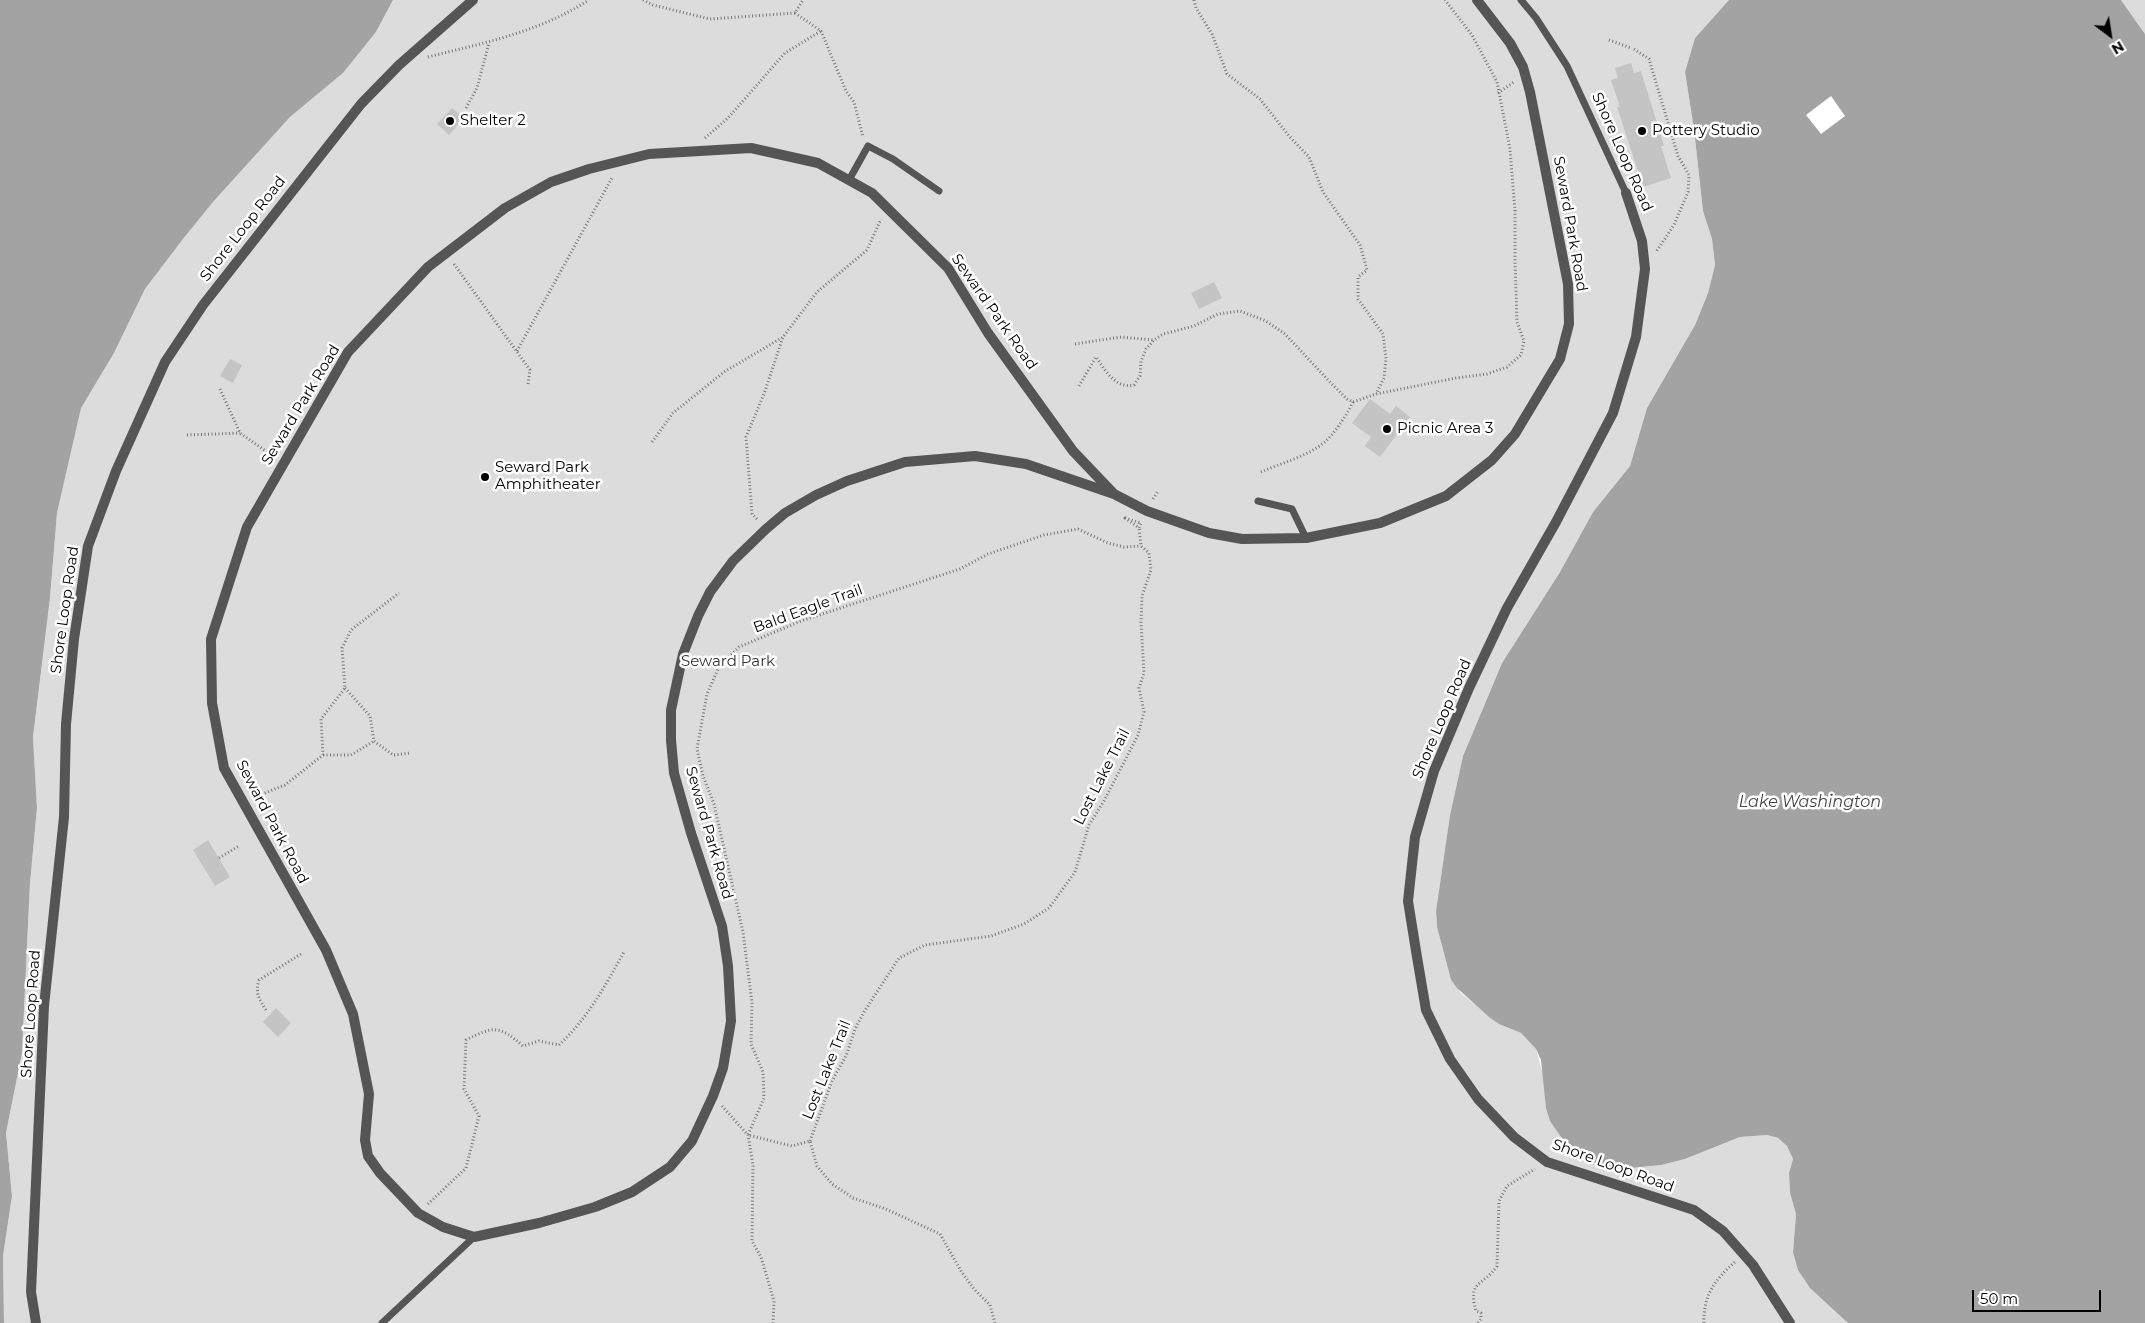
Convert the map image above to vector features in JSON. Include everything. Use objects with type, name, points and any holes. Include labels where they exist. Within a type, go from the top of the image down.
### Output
[{"type":"street","name":"Shore Loop Road","points":[[36,1323],[31,1292],[44,1006],[64,817],[66,724],[74,639],[88,546],[116,471],[164,362],[203,305],[361,104],[399,65],[473,0]]},
{"type":"street","name":"Seward Park Road","points":[[1114,494],[1073,451],[988,333],[948,268],[872,193],[818,163],[751,148],[649,154],[589,169],[551,182],[505,208],[428,267],[348,352],[247,527],[211,639],[212,703],[224,768],[326,950],[352,1014],[369,1094],[365,1140],[368,1156],[380,1173],[418,1213],[443,1227],[474,1237],[548,1220],[595,1207],[632,1192],[670,1167],[692,1141],[713,1096],[723,1068],[732,1021],[728,966],[722,926],[691,833],[674,773],[671,710],[683,654],[710,592],[733,561],[766,529],[785,514],[839,484],[905,462],[975,456],[1026,464],[1114,494],[1147,511],[1209,533],[1242,539],[1306,538],[1380,523],[1446,496],[1492,460],[1515,434],[1560,359],[1569,324],[1568,284],[1525,75],[1510,44],[1478,0]]},
{"type":"street","name":"Shore Loop Road","points":[[1626,193],[1642,241],[1645,269],[1636,337],[1613,413],[1507,608],[1469,688],[1434,771],[1414,846],[1408,901],[1426,1010],[1450,1059],[1478,1099],[1514,1137],[1548,1162],[1694,1210],[1723,1231],[1754,1265],[1790,1323]]},
{"type":"lane","name":"Shore Loop Road","points":[[1521,0],[1536,18],[1567,66],[1626,193]]},
{"type":"lane","points":[[849,180],[868,146],[893,159],[939,191]]},
{"type":"lane","points":[[1258,501],[1292,509],[1306,538]]},
{"type":"lane","points":[[382,1323],[474,1237]]},
{"type":"path","points":[[424,58],[489,43],[551,22],[589,0]]},
{"type":"path","points":[[643,0],[710,19],[795,13],[821,31],[846,90],[854,102],[863,139],[868,146]]},
{"type":"path","points":[[795,13],[803,0]]},
{"type":"path","points":[[1194,0],[1196,8],[1212,34],[1227,74],[1260,99],[1289,136],[1309,157],[1322,192],[1360,245],[1367,270],[1358,277],[1358,299],[1383,334],[1386,359],[1384,378],[1376,394]]},
{"type":"path","points":[[1261,472],[1325,442],[1344,418],[1353,402],[1376,394],[1486,374],[1507,367],[1521,355],[1524,341],[1517,322],[1514,202],[1510,149],[1497,82],[1472,35],[1445,0]]},
{"type":"path","points":[[688,152],[728,118],[785,53],[821,31]]},
{"type":"path","points":[[1609,40],[1632,48],[1649,59],[1678,156],[1689,176],[1688,192],[1674,225],[1645,269]]},
{"type":"path","points":[[466,108],[477,88],[489,43]]},
{"type":"path","points":[[1498,93],[1525,75]]},
{"type":"path","points":[[517,351],[621,161]]},
{"type":"path","points":[[766,529],[752,514],[746,437],[764,394],[783,337],[817,292],[867,250],[884,214],[889,210]]},
{"type":"path","points":[[447,253],[530,370],[528,384]]},
{"type":"path","points":[[1079,386],[1096,357],[1114,380],[1128,386],[1134,385],[1140,376],[1140,361],[1146,349],[1154,340],[1163,334],[1194,326],[1218,314],[1240,310],[1266,321],[1285,334],[1328,381],[1347,399],[1353,402]]},
{"type":"path","points":[[652,442],[673,413],[717,378],[783,337]]},
{"type":"path","points":[[1076,344],[1121,337],[1154,340]]},
{"type":"path","points":[[220,389],[240,433],[283,464]]},
{"type":"path","points":[[187,435],[240,433]]},
{"type":"path","points":[[1153,499],[1158,491]]},
{"type":"path","points":[[1125,518],[1141,523],[1139,528],[1132,524],[1125,518]]},
{"type":"path","name":"Lost Lake Trail","points":[[810,1141],[832,1081],[852,1043],[855,1029],[899,958],[925,945],[991,936],[1024,924],[1049,908],[1075,872],[1089,824],[1104,801],[1138,734],[1144,712],[1139,688],[1144,673],[1141,622],[1142,596],[1151,570],[1149,553],[1142,546],[1139,528]]},
{"type":"path","name":"Bald Eagle Trail","points":[[748,1135],[764,1098],[763,1072],[751,1044],[752,1003],[743,932],[714,804],[703,776],[697,749],[707,694],[720,667],[738,647],[801,621],[960,569],[988,554],[1044,535],[1078,529],[1108,543],[1124,547],[1142,546]]},
{"type":"path","points":[[399,593],[352,630],[342,648],[345,688],[370,716],[374,741],[393,756],[411,753]]},
{"type":"path","points":[[323,755],[321,719],[345,688]]},
{"type":"path","points":[[243,802],[284,785],[323,755],[351,755],[374,741]]},
{"type":"path","points":[[219,858],[239,846]]},
{"type":"path","points":[[418,1213],[466,1168],[479,1116],[464,1089],[466,1040],[488,1029],[508,1033],[523,1046],[539,1041],[559,1045],[577,1028],[594,1005],[624,952]]},
{"type":"path","points":[[266,1010],[257,996],[256,989],[259,980],[301,954]]},
{"type":"path","points":[[713,1096],[748,1135],[753,1165],[752,1241],[761,1257],[774,1301],[774,1323]]},
{"type":"path","points":[[748,1135],[792,1146],[810,1141],[817,1166],[832,1184],[853,1198],[886,1209],[940,1234],[961,1271],[990,1305],[995,1323]]},
{"type":"path","points":[[1478,1323],[1481,1319],[1481,1314],[1476,1311],[1472,1298],[1473,1290],[1497,1266],[1499,1201],[1507,1186],[1548,1162]]},
{"type":"path","points":[[1704,1323],[1705,1301],[1712,1286],[1724,1271],[1744,1254]]},
{"type":"green space","name":"Seward Park","points":[[393,0],[1729,0],[1695,38],[1685,72],[1694,129],[1703,211],[1712,239],[1715,265],[1708,293],[1695,325],[1647,408],[1630,466],[1593,512],[1560,572],[1502,663],[1463,756],[1450,815],[1436,911],[1437,927],[1451,980],[1462,994],[1499,1024],[1521,1033],[1536,1049],[1544,1078],[1546,1108],[1561,1137],[1589,1160],[1606,1167],[1621,1169],[1661,1165],[1685,1159],[1740,1137],[1767,1135],[1778,1138],[1787,1146],[1793,1159],[1789,1173],[1790,1193],[1796,1214],[1793,1252],[1848,1323],[4,1323],[3,1256],[12,1196],[6,1133],[22,1053],[30,883],[37,808],[33,737],[50,598],[57,513],[81,407],[114,353],[145,289],[183,239],[213,202],[290,117],[343,73],[376,32]]},
{"type":"green space","points":[[2121,0],[2145,0],[2145,34]]},
{"type":"water","points":[[0,0],[393,0],[376,32],[343,73],[290,117],[213,202],[183,239],[145,289],[114,353],[81,408],[57,513],[50,598],[33,737],[37,808],[30,883],[22,1053],[6,1133],[12,1196],[3,1256],[4,1323],[0,1323]]},
{"type":"water","name":"Lake Washington","points":[[1729,0],[2121,0],[2145,34],[2145,1323],[1848,1323],[1810,1288],[1798,1270],[1793,1252],[1796,1214],[1790,1193],[1789,1173],[1793,1159],[1787,1146],[1778,1138],[1767,1135],[1740,1137],[1685,1159],[1661,1165],[1621,1169],[1606,1167],[1589,1160],[1561,1137],[1550,1121],[1546,1108],[1541,1060],[1536,1049],[1521,1033],[1499,1024],[1489,1017],[1457,988],[1451,980],[1437,927],[1436,911],[1450,815],[1463,756],[1502,663],[1560,572],[1593,512],[1630,466],[1647,408],[1695,325],[1708,293],[1715,265],[1712,239],[1703,211],[1694,129],[1685,72],[1695,38]]},
{"type":"pier","points":[[1831,96],[1845,116],[1821,134],[1806,115]]},
{"type":"building","name":"Pottery Studio","points":[[1631,63],[1634,73],[1641,71],[1664,146],[1661,146],[1671,178],[1643,187],[1617,107],[1620,107],[1611,80],[1618,78],[1615,68]]},
{"type":"building","name":"Shelter 2","points":[[452,108],[464,118],[449,135],[437,124]]},
{"type":"building","points":[[1214,282],[1222,298],[1199,309],[1191,293]]},
{"type":"building","points":[[230,359],[242,365],[233,383],[220,376]]},
{"type":"building","name":"Picnic Area 3","points":[[1370,399],[1390,414],[1396,406],[1410,417],[1380,457],[1365,446],[1371,437],[1352,423]]},
{"type":"building","points":[[208,840],[230,877],[215,886],[193,850]]},
{"type":"building","points":[[276,1008],[291,1023],[278,1037],[263,1022]]},
{"type":"place","name":"Shelter 2","points":[[450,121]]},
{"type":"place","name":"Pottery Studio","points":[[1642,131]]},
{"type":"place","name":"Picnic Area 3","points":[[1387,429]]},
{"type":"place","name":"Seward Park Amphitheater","points":[[485,477]]}]
